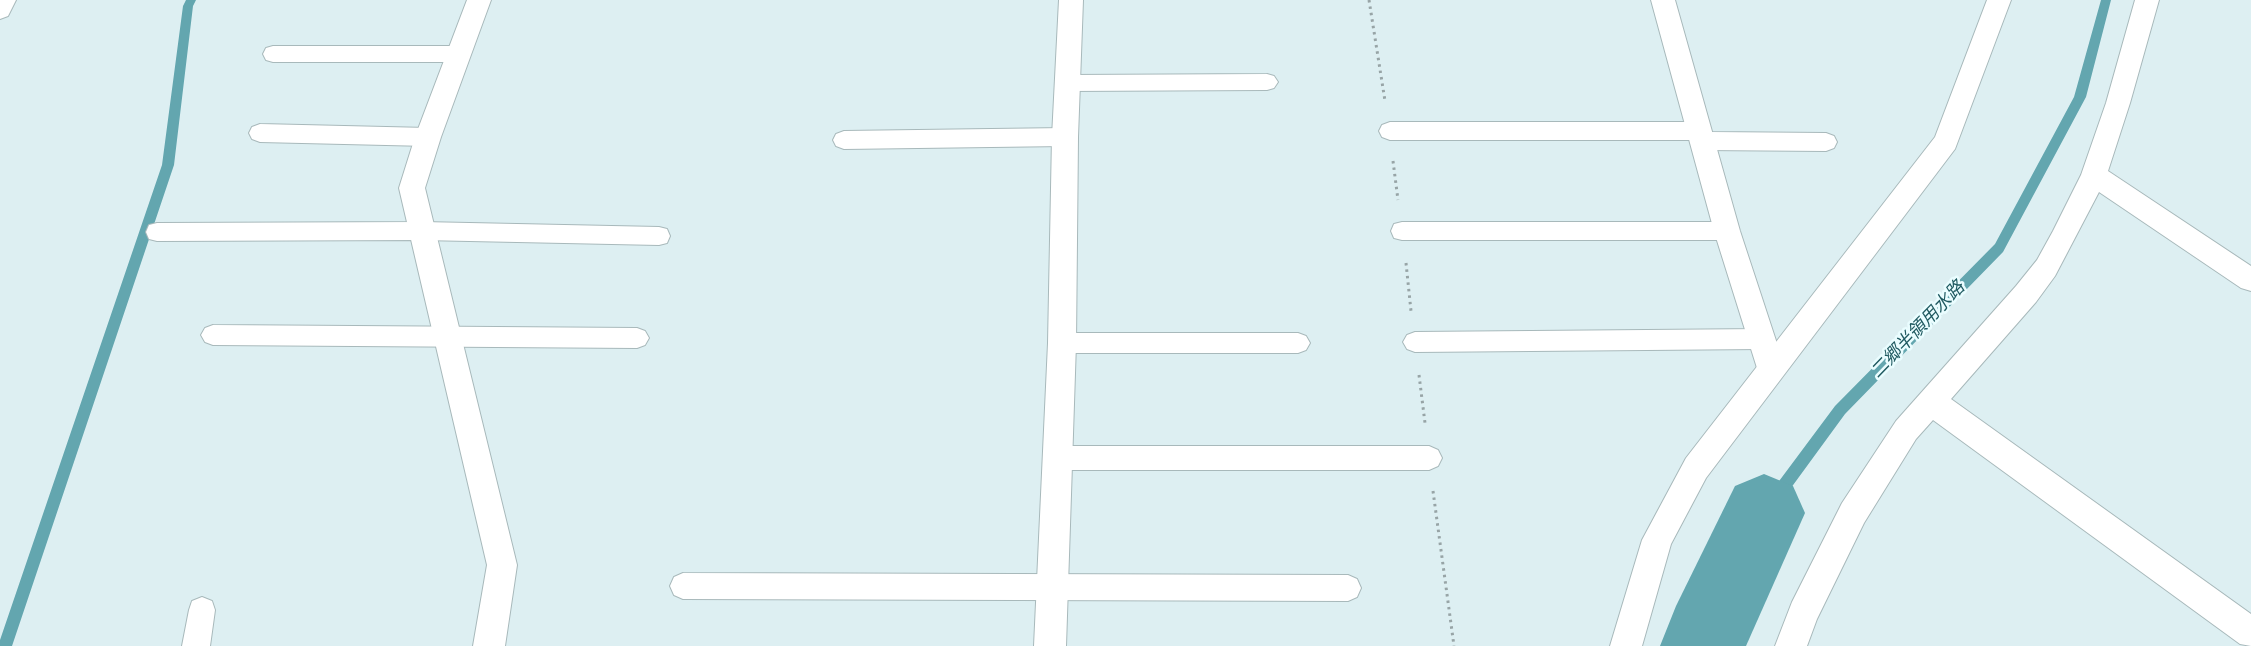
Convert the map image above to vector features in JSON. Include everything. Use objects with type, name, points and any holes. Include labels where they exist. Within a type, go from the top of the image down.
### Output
[{"type":"street","points":[[0,10],[4,0]]},
{"type":"street","points":[[479,0],[428,137],[412,188],[502,565],[489,646]]},
{"type":"street","points":[[1050,646],[1062,343],[1071,0]]},
{"type":"street","points":[[1664,0],[1727,231],[1771,368]]},
{"type":"street","points":[[1626,646],[1657,540],[1696,468],[1946,142],[1999,0]]},
{"type":"street","points":[[1791,646],[1803,613],[1853,512],[1906,430],[2026,294],[2046,268],[2094,175],[2118,103],[2147,0]]},
{"type":"street","points":[[2094,175],[2251,280]]},
{"type":"street","points":[[1932,402],[2251,633]]},
{"type":"lane","points":[[274,54],[459,54]]},
{"type":"lane","points":[[1068,83],[1267,82]]},
{"type":"lane","points":[[1390,131],[1702,136],[1826,142]]},
{"type":"lane","points":[[260,133],[428,137]]},
{"type":"lane","points":[[844,140],[1066,137]]},
{"type":"lane","points":[[157,232],[422,231],[659,236]]},
{"type":"lane","points":[[1402,231],[1727,231]]},
{"type":"lane","points":[[214,335],[636,338]]},
{"type":"lane","points":[[1415,342],[1762,339]]},
{"type":"lane","points":[[1062,343],[1298,343]]},
{"type":"lane","points":[[1057,458],[1429,458]]},
{"type":"lane","points":[[683,586],[1348,588]]},
{"type":"lane","points":[[196,646],[202,610]]},
{"type":"waterway","points":[[5,646],[168,165],[188,6],[191,0]]},
{"type":"waterway","name":"二郷半領用水路","points":[[1764,513],[1840,410],[1999,248],[2080,97],[2106,0]]},
{"type":"waterway","name":"二郷半領用水路","points":[[1703,646],[1764,513]]}]
